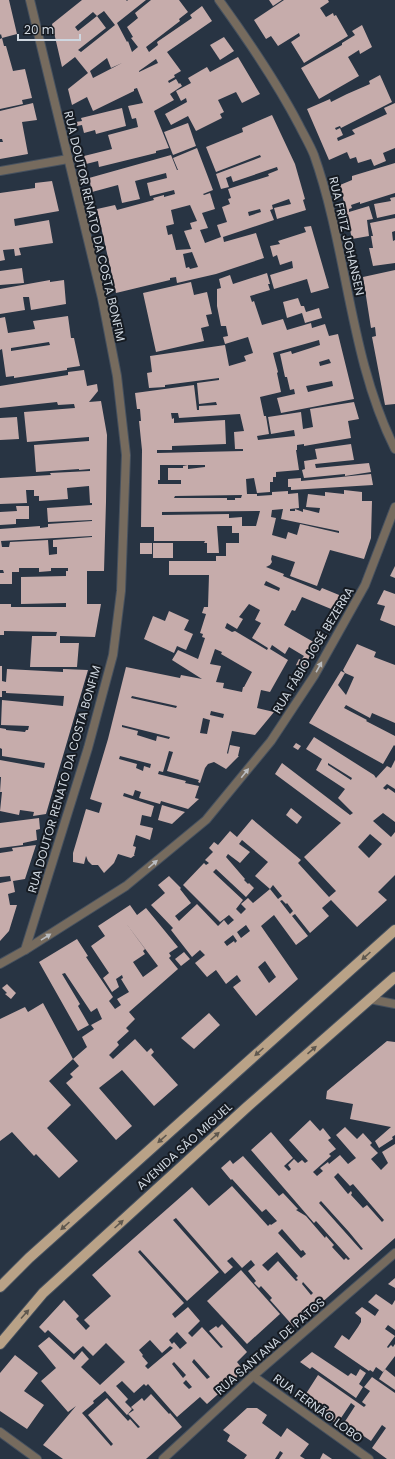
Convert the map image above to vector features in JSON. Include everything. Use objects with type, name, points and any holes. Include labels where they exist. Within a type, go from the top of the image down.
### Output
[{"type":"main road","name":"AVENIDA SÃO MIGUEL","points":[[0,1287],[29,1258],[395,930]]},
{"type":"main road","name":"AVENIDA SÃO MIGUEL","points":[[0,1344],[43,1293],[247,1107],[395,977]]},
{"type":"street","name":"RUA DOUTOR RENATO DA COSTA BONFIM","points":[[25,950],[88,748],[113,655],[122,584],[126,455],[117,376],[102,298],[30,0]]},
{"type":"street","name":"RUA FRITZ JOHANSEN","points":[[219,0],[252,46],[289,105],[314,154],[330,206],[368,382],[384,428],[395,450]]},
{"type":"street","points":[[0,171],[68,159]]},
{"type":"street","name":"RUA FÁBIO JOSÉ BEZERRA","points":[[0,964],[25,950],[126,886],[206,820],[271,740],[314,676],[365,585],[395,507]]},
{"type":"street","points":[[370,999],[395,1004]]},
{"type":"street","name":"RUA SANTANA DE PATOS","points":[[163,1459],[253,1376],[395,1253]]},
{"type":"street","name":"RUA FERNÃO LOBO","points":[[253,1376],[369,1459]]},
{"type":"street","points":[[0,1432],[37,1459]]},
{"type":"building","points":[[0,0],[9,0],[17,34],[2,38],[1,34],[0,35]]},
{"type":"building","points":[[82,0],[146,0],[117,23],[127,42],[128,41],[132,52],[138,47],[131,38],[133,37],[127,27],[138,18],[135,13],[151,0],[179,0],[188,12],[179,19],[180,21],[146,47],[149,52],[158,45],[157,42],[192,18],[190,15],[202,6],[212,21],[167,52],[181,71],[168,81],[169,83],[176,79],[182,86],[170,94],[174,100],[154,111],[169,148],[156,151],[156,153],[99,167],[98,161],[86,164],[84,156],[112,149],[108,135],[138,127],[136,118],[132,119],[128,106],[143,103],[137,88],[134,89],[134,91],[93,111],[87,97],[72,105],[68,89],[88,73],[75,57],[62,67],[52,24]],"holes":[[[104,11],[115,25],[81,52],[78,50],[106,28],[97,16]],[[93,12],[97,16],[78,31],[75,27]],[[107,58],[111,68],[122,63],[93,78],[90,71]],[[156,59],[158,63],[139,71]]]},
{"type":"building","points":[[269,0],[282,0],[273,6]]},
{"type":"building","points":[[284,0],[328,0],[329,2],[320,8],[326,17],[333,13],[334,16],[336,15],[348,36],[304,63],[291,42],[300,36],[299,33],[278,46],[271,36],[266,39],[254,20]]},
{"type":"building","points":[[362,25],[372,47],[360,54],[359,50],[348,57],[359,76],[319,99],[301,68],[342,45],[342,43],[355,35],[352,31]]},
{"type":"building","points":[[224,37],[234,51],[220,60],[210,45]]},
{"type":"building","points":[[2,38],[4,46],[6,46],[13,71],[25,69],[32,98],[22,100],[23,104],[0,109],[0,39]]},
{"type":"building","points":[[238,57],[260,94],[242,103],[236,92],[218,100],[224,112],[220,114],[222,118],[196,131],[188,116],[171,125],[165,114],[187,102],[186,98],[181,101],[176,91],[191,83],[188,78],[207,67],[210,72]]},
{"type":"building","points":[[380,75],[392,102],[341,128],[340,126],[335,128],[336,130],[340,128],[343,135],[337,138],[338,141],[355,134],[352,130],[387,114],[384,108],[395,103],[395,148],[383,153],[386,161],[374,166],[371,159],[358,163],[356,157],[350,159],[347,152],[329,160],[307,109],[330,99],[331,102],[370,84],[369,81]]},
{"type":"building","points":[[33,103],[37,120],[22,122],[28,154],[0,159],[0,142],[3,142],[2,139],[0,139],[0,111]]},
{"type":"building","points":[[122,108],[126,126],[96,134],[95,130],[84,133],[82,125],[77,126],[76,122],[82,121],[81,118]]},
{"type":"building","points":[[272,115],[295,164],[305,199],[303,200],[306,210],[277,219],[274,208],[291,204],[289,199],[272,205],[273,209],[270,210],[274,220],[223,237],[224,242],[256,233],[264,258],[216,274],[177,283],[176,277],[170,278],[170,280],[116,293],[97,209],[115,205],[117,210],[154,200],[153,198],[175,194],[174,190],[150,196],[147,183],[167,178],[166,173],[135,181],[140,199],[122,203],[118,185],[92,192],[89,178],[171,155],[178,170],[173,158],[197,148],[213,190],[203,194],[210,193],[215,209],[202,213],[208,228],[200,230],[205,243],[221,237],[217,225],[227,222],[222,207],[230,204],[228,199],[231,198],[228,189],[269,176],[268,174],[278,170],[277,167],[233,182],[231,176],[226,178],[229,187],[221,189],[216,174],[261,157],[260,155],[216,172],[206,147],[243,132],[242,128]],"holes":[[[190,205],[197,221],[190,223],[192,229],[184,231],[191,249],[176,250],[172,234],[168,235],[166,226],[174,224],[171,210]],[[260,209],[261,212],[249,216],[248,212]],[[192,252],[198,267],[190,269],[189,267],[186,268],[183,254]]]},
{"type":"building","points":[[188,123],[196,146],[173,155],[164,132]]},
{"type":"building","points":[[395,163],[395,193],[360,204],[360,202],[351,205],[352,208],[349,209],[349,212],[369,206],[373,219],[367,220],[369,236],[352,239],[340,185],[352,180],[352,176]]},
{"type":"building","points":[[52,181],[59,211],[14,219],[15,226],[49,220],[53,243],[19,248],[21,255],[15,256],[14,249],[3,250],[5,260],[0,261],[0,193],[35,188],[35,183]]},
{"type":"building","points":[[395,197],[395,214],[377,218],[374,204],[391,201],[390,198]]},
{"type":"building","points":[[395,218],[395,231],[392,232],[393,241],[395,240],[395,263],[373,266],[369,248],[373,248],[371,236],[373,236],[370,223]]},
{"type":"building","points":[[311,226],[329,288],[311,293],[307,279],[274,289],[270,275],[293,268],[292,261],[280,265],[277,255],[273,257],[270,246],[280,244],[278,241],[306,232],[304,227]]},
{"type":"building","points":[[22,268],[24,283],[0,285],[0,271]]},
{"type":"building","points":[[395,270],[395,404],[385,405],[372,337],[376,336],[375,327],[371,328],[363,277]]},
{"type":"building","points":[[267,273],[270,290],[250,296],[252,302],[254,301],[262,325],[283,319],[287,330],[311,323],[312,328],[325,324],[329,336],[338,334],[354,399],[281,413],[277,398],[295,394],[294,389],[290,390],[287,377],[285,377],[280,354],[291,351],[292,354],[320,345],[319,340],[273,353],[281,392],[260,397],[264,416],[266,416],[269,434],[257,436],[258,440],[295,436],[294,430],[271,434],[268,417],[301,412],[303,429],[313,427],[310,409],[354,402],[359,419],[348,421],[351,438],[304,446],[304,444],[297,445],[296,450],[299,470],[276,472],[276,477],[273,477],[273,482],[270,482],[270,492],[257,493],[254,478],[246,479],[247,494],[257,494],[257,496],[272,495],[272,492],[288,491],[288,494],[298,493],[299,508],[290,509],[290,511],[295,511],[295,509],[303,512],[303,509],[319,513],[320,508],[306,507],[308,494],[325,496],[325,492],[344,494],[344,490],[362,492],[362,501],[372,501],[371,538],[364,559],[330,550],[317,586],[290,576],[295,562],[272,555],[272,562],[266,567],[284,574],[283,576],[320,591],[322,588],[344,597],[336,611],[302,597],[295,611],[292,610],[284,625],[317,644],[303,669],[296,665],[299,659],[301,660],[304,656],[289,647],[285,654],[272,645],[270,649],[288,660],[270,692],[261,690],[257,708],[274,712],[255,735],[232,731],[227,753],[228,754],[230,745],[240,747],[239,756],[226,769],[214,762],[208,764],[205,768],[200,783],[198,782],[199,780],[167,771],[173,752],[169,751],[163,772],[159,771],[158,774],[199,786],[195,798],[199,799],[188,809],[161,801],[160,804],[139,798],[141,792],[135,790],[133,796],[124,793],[123,796],[154,806],[151,817],[142,815],[140,825],[153,828],[150,840],[136,835],[133,846],[136,847],[135,855],[131,858],[118,854],[114,863],[104,873],[98,865],[92,865],[86,856],[84,864],[73,862],[73,853],[86,809],[99,813],[102,803],[90,799],[108,739],[126,667],[180,678],[181,675],[202,679],[172,660],[178,650],[198,659],[205,638],[202,637],[203,634],[200,633],[206,614],[202,613],[204,607],[208,607],[209,575],[169,575],[169,561],[216,561],[216,556],[226,556],[226,543],[239,543],[239,533],[232,533],[232,526],[217,526],[219,553],[207,553],[207,543],[204,543],[205,541],[154,541],[154,527],[141,527],[142,450],[139,421],[141,421],[140,409],[137,409],[135,393],[194,385],[197,410],[199,410],[199,406],[217,405],[216,402],[199,404],[197,383],[219,380],[219,378],[165,385],[165,387],[149,388],[147,373],[152,372],[150,356],[225,345],[229,366],[246,361],[244,356],[253,353],[248,337],[225,344],[223,337],[228,336],[226,326],[221,326],[217,306],[217,289],[221,288],[219,279],[230,275],[233,284]],"holes":[[[329,359],[331,363],[320,366],[319,362]],[[332,381],[333,386],[308,392],[306,386]],[[171,413],[178,413],[179,418],[240,414],[244,431],[234,432],[235,449],[243,449],[243,451],[157,453],[157,450],[172,450],[172,446],[226,444],[225,420],[174,423],[174,418],[172,419]],[[160,465],[188,465],[183,466],[183,468],[168,468],[168,480],[181,480],[181,484],[158,484],[158,480],[160,480]],[[188,465],[205,465],[205,467],[188,469]],[[242,495],[241,498],[235,498],[235,500],[227,500],[227,498],[174,498],[175,496]],[[283,509],[281,519],[339,531],[339,533],[300,524],[297,535],[288,532],[286,539],[272,535],[276,518],[271,517],[272,510]],[[260,511],[256,526],[242,526],[242,517],[229,518],[229,514],[162,515],[162,512]],[[266,581],[280,588],[279,591],[264,585]],[[249,604],[260,610],[255,620],[261,623],[252,638],[268,648],[267,650],[235,631],[232,632],[225,628],[227,623],[237,629],[243,619],[239,617]],[[215,649],[252,672],[243,687],[242,692],[223,688],[224,683],[216,682],[221,666],[210,664]],[[132,696],[177,706],[176,708],[131,698]],[[211,711],[224,714],[223,718],[210,715]],[[203,718],[210,720],[207,734],[200,733]],[[122,725],[170,737],[169,739],[157,736],[156,741],[137,735],[138,731],[122,727]],[[120,756],[151,764],[150,768],[144,766],[143,771],[136,768],[137,764],[119,759]]]},
{"type":"building","points":[[50,280],[50,282],[64,280],[66,304],[31,310],[29,297],[23,297],[25,310],[0,314],[0,289]]},
{"type":"building","points":[[191,282],[194,295],[207,292],[212,314],[206,315],[209,326],[201,328],[204,341],[156,352],[143,293]]},
{"type":"building","points":[[298,298],[301,306],[304,306],[306,312],[319,308],[322,318],[305,323],[302,313],[287,318],[283,302]]},
{"type":"building","points":[[68,316],[71,338],[74,338],[80,366],[67,368],[67,370],[14,378],[14,376],[6,377],[2,349],[0,350],[0,318],[5,317],[8,333],[35,329],[33,321]],"holes":[[[49,342],[50,345],[11,351],[11,348]]]},
{"type":"building","points":[[84,370],[87,386],[97,384],[98,391],[89,402],[101,401],[107,435],[104,571],[87,571],[87,604],[101,604],[95,637],[60,636],[60,643],[79,643],[77,667],[30,667],[32,636],[56,636],[57,632],[4,631],[4,635],[0,635],[0,604],[11,604],[11,607],[66,607],[66,603],[21,604],[21,577],[66,576],[66,571],[68,571],[68,568],[51,568],[51,571],[39,572],[39,568],[19,568],[19,572],[12,572],[12,584],[0,584],[0,573],[4,573],[3,570],[0,570],[0,529],[40,526],[40,528],[48,527],[48,524],[92,521],[48,522],[47,508],[92,505],[92,503],[90,503],[89,486],[67,488],[68,499],[39,501],[39,496],[34,496],[34,490],[26,490],[27,503],[0,504],[0,478],[90,471],[90,469],[79,469],[36,472],[34,445],[89,441],[89,437],[27,442],[24,412],[75,408],[74,404],[58,405],[57,402],[0,408],[0,386],[68,375],[68,372]],"holes":[[[92,537],[53,540],[53,547],[57,547],[57,554],[49,555],[48,540],[10,542],[9,547],[2,547],[1,541]]]},
{"type":"building","points":[[17,417],[19,439],[0,440],[0,418]]},
{"type":"building","points":[[351,444],[354,460],[315,464],[316,468],[369,463],[371,472],[345,476],[345,474],[304,478],[302,470],[305,469],[304,461],[317,459],[315,449]]},
{"type":"building","points":[[371,474],[373,485],[291,490],[291,487],[288,487],[288,479],[301,478],[301,481]]},
{"type":"building","points":[[16,506],[29,506],[29,519],[16,519],[16,524],[0,525],[0,512],[17,511]]},
{"type":"building","points":[[140,543],[152,543],[152,554],[140,554]]},
{"type":"building","points":[[153,543],[173,543],[173,558],[153,558]]},
{"type":"building","points":[[395,566],[395,578],[390,576]]},
{"type":"building","points":[[384,590],[395,594],[395,626],[380,620],[385,606],[377,604]]},
{"type":"building","points":[[169,611],[189,620],[184,630],[193,634],[186,650],[177,646],[174,653],[144,639],[153,616],[165,621]]},
{"type":"building","points":[[357,644],[376,652],[374,657],[395,665],[395,723],[372,713],[370,718],[346,705],[344,708],[395,736],[395,746],[394,745],[383,764],[309,723],[341,671],[345,673],[343,670]],"holes":[[[345,673],[354,677],[346,695],[338,685]]]},
{"type":"building","points":[[0,666],[2,666],[2,681],[6,682],[7,669],[63,672],[63,669],[88,670],[46,814],[33,816],[34,812],[20,810],[19,815],[0,811],[2,792],[0,792],[0,760],[44,768],[45,763],[2,756],[2,749],[0,748],[0,728],[25,732],[28,730],[29,726],[1,725],[2,700],[63,706],[64,696],[6,693],[6,691],[2,691],[2,697],[0,697]]},
{"type":"building","points":[[314,737],[374,775],[376,778],[387,766],[391,768],[395,760],[395,789],[387,784],[383,788],[386,790],[388,788],[395,793],[395,822],[383,813],[373,821],[391,837],[395,832],[395,875],[378,892],[387,900],[357,927],[331,900],[322,908],[329,916],[310,933],[295,914],[292,916],[308,936],[296,945],[274,915],[261,926],[298,979],[256,1016],[233,987],[241,981],[237,975],[226,984],[216,970],[207,977],[195,963],[205,955],[200,950],[192,957],[171,930],[173,928],[151,905],[165,893],[158,885],[169,876],[181,888],[180,889],[191,903],[175,916],[179,921],[197,904],[218,926],[224,920],[228,925],[234,920],[229,915],[220,922],[183,885],[204,863],[206,865],[209,863],[205,860],[213,852],[209,848],[214,842],[218,845],[230,831],[237,837],[252,819],[301,860],[298,863],[329,897],[336,891],[304,857],[341,823],[275,774],[282,763],[350,815],[353,813],[338,798],[345,789],[316,770],[322,759],[306,749]],"holes":[[[328,763],[352,778],[351,780],[328,765]],[[370,834],[382,844],[369,858],[358,847]],[[242,840],[268,862],[255,876],[270,889],[253,903],[248,898],[241,904],[246,909],[241,914],[236,909],[243,900],[213,872],[216,869],[246,897],[254,888],[244,880],[245,879],[226,857],[228,854],[240,863],[250,852],[239,844]],[[273,885],[282,896],[278,899],[270,889]],[[282,900],[286,904],[287,903],[293,911],[290,914],[280,901]],[[246,925],[250,931],[241,938],[237,932]],[[233,935],[237,941],[235,943],[234,941],[227,946],[224,942]],[[265,961],[276,977],[269,983],[258,967]]]},
{"type":"building","points":[[296,743],[301,746],[298,750],[293,747]]},
{"type":"building","points":[[162,805],[185,812],[172,824],[158,820]]},
{"type":"building","points":[[291,808],[302,817],[297,824],[286,815]]},
{"type":"building","points":[[39,818],[40,829],[36,830],[37,840],[23,843],[23,845],[0,848],[0,823]]},
{"type":"building","points":[[36,845],[25,879],[13,881],[15,892],[8,894],[10,905],[17,905],[9,931],[0,941],[0,883],[11,881],[10,876],[0,877],[0,853],[13,851],[12,848]]},
{"type":"building","points":[[130,905],[137,915],[146,908],[178,947],[169,953],[171,956],[169,958],[178,969],[129,1012],[135,1019],[126,1028],[129,1031],[117,1042],[119,1045],[109,1055],[113,1059],[135,1039],[147,1052],[151,1048],[154,1052],[151,1055],[178,1085],[154,1106],[122,1070],[99,1088],[132,1126],[116,1140],[66,1083],[73,1077],[70,1074],[79,1066],[73,1059],[87,1047],[82,1037],[94,1029],[91,1025],[102,1019],[97,1008],[91,1012],[65,973],[62,974],[80,1004],[78,1006],[89,1025],[78,1031],[39,962],[77,939],[88,956],[86,957],[113,997],[109,1001],[115,1009],[121,1005],[117,999],[129,992],[121,979],[123,978],[122,975],[116,979],[119,987],[112,992],[103,978],[109,973],[91,946],[105,936],[98,926]],"holes":[[[125,922],[158,966],[143,977],[133,962],[145,954],[143,951],[145,949]]]},
{"type":"building","points":[[184,952],[190,959],[181,966],[175,959]]},
{"type":"building","points":[[7,984],[16,993],[11,999],[5,994],[7,993],[2,988]]},
{"type":"building","points":[[43,1003],[73,1059],[49,1081],[71,1105],[47,1128],[78,1161],[59,1178],[36,1154],[34,1156],[12,1132],[0,1141],[0,1019],[25,1007],[28,1012]]},
{"type":"building","points":[[209,1013],[220,1025],[194,1049],[181,1038]]},
{"type":"building","points":[[387,1041],[395,1042],[395,1135],[392,1137],[393,1139],[379,1148],[375,1141],[391,1127],[350,1119],[353,1104],[326,1099],[327,1091]]},
{"type":"building","points":[[310,1120],[320,1131],[323,1128],[331,1138],[328,1140],[336,1149],[329,1154],[331,1156],[313,1172],[317,1176],[323,1171],[320,1168],[328,1162],[329,1164],[340,1155],[348,1164],[356,1158],[336,1135],[345,1127],[357,1139],[363,1133],[372,1143],[370,1145],[378,1153],[371,1159],[381,1170],[388,1163],[382,1152],[395,1144],[395,1238],[294,1327],[270,1300],[272,1298],[261,1286],[259,1288],[254,1283],[256,1281],[248,1271],[255,1265],[251,1260],[242,1268],[232,1257],[227,1261],[233,1267],[225,1274],[176,1218],[173,1220],[219,1272],[187,1301],[140,1250],[138,1252],[184,1303],[172,1314],[175,1318],[188,1307],[200,1321],[188,1333],[192,1337],[202,1327],[221,1348],[223,1347],[209,1331],[216,1326],[218,1328],[222,1324],[247,1352],[237,1362],[244,1371],[207,1404],[200,1397],[177,1417],[148,1384],[146,1386],[144,1384],[134,1393],[122,1381],[116,1386],[128,1399],[125,1402],[132,1409],[127,1415],[105,1391],[82,1413],[111,1446],[113,1444],[88,1415],[107,1398],[128,1421],[130,1419],[138,1428],[140,1427],[128,1414],[134,1410],[131,1407],[142,1398],[144,1401],[151,1394],[182,1427],[146,1459],[63,1459],[43,1445],[76,1406],[68,1412],[41,1381],[56,1368],[38,1346],[49,1337],[74,1360],[82,1351],[89,1359],[81,1367],[100,1385],[125,1362],[106,1343],[93,1356],[83,1346],[74,1354],[48,1330],[45,1333],[39,1327],[64,1300],[79,1316],[76,1319],[86,1330],[90,1326],[84,1320],[111,1296],[92,1275],[192,1187],[209,1206],[232,1186],[268,1226],[277,1221],[266,1209],[262,1212],[221,1168],[230,1160],[233,1164],[243,1156],[279,1196],[283,1193],[298,1209],[296,1210],[306,1216],[325,1238],[326,1236],[334,1245],[332,1247],[344,1260],[346,1258],[348,1260],[350,1259],[316,1221],[314,1223],[251,1150],[271,1132],[293,1158],[284,1166],[289,1171],[291,1169],[288,1165],[294,1159],[298,1163],[302,1160],[305,1163],[308,1161],[289,1140]],"holes":[[[338,1173],[350,1186],[353,1184],[384,1220],[382,1222],[367,1205],[363,1208],[351,1195],[351,1191],[348,1194],[334,1177]],[[321,1201],[363,1249],[361,1250],[319,1203]],[[282,1229],[301,1251],[303,1250],[306,1254],[301,1258],[278,1233]],[[277,1252],[298,1276],[296,1278],[298,1280],[296,1281],[278,1261],[268,1271],[262,1265]],[[303,1282],[313,1293],[311,1295],[302,1284]],[[177,1332],[187,1343],[180,1349],[174,1342],[172,1344],[169,1340]],[[150,1340],[162,1353],[170,1346],[173,1348],[148,1369],[145,1366],[148,1363],[142,1356],[143,1355],[139,1350]],[[194,1359],[210,1377],[207,1379],[192,1362]],[[174,1362],[186,1375],[183,1378],[172,1364]],[[186,1380],[192,1387],[189,1389],[183,1383]]]},
{"type":"building","points":[[241,1270],[280,1314],[247,1344],[207,1301]]},
{"type":"building","points":[[395,1278],[395,1288],[388,1284]]},
{"type":"building","points":[[376,1294],[392,1305],[395,1300],[395,1330],[388,1325],[385,1329],[395,1336],[387,1347],[388,1348],[391,1345],[393,1347],[395,1344],[395,1356],[383,1372],[376,1367],[373,1372],[370,1370],[369,1371],[334,1347],[342,1335],[349,1340],[361,1322],[361,1318],[355,1313],[362,1307],[375,1316],[379,1310],[368,1302]]},
{"type":"building","points":[[312,1352],[348,1376],[351,1373],[356,1376],[360,1369],[366,1373],[359,1384],[363,1387],[356,1398],[312,1367],[310,1369],[300,1362]]},
{"type":"building","points":[[15,1355],[38,1373],[24,1391],[44,1405],[27,1429],[0,1411],[0,1373]]},
{"type":"building","points":[[385,1369],[395,1377],[395,1390],[379,1379]]},
{"type":"building","points":[[318,1375],[364,1407],[366,1405],[362,1402],[370,1391],[364,1387],[372,1377],[395,1393],[395,1459],[387,1459],[372,1448],[386,1428],[382,1425],[371,1441],[344,1423],[355,1406],[351,1403],[337,1424],[302,1400]]},
{"type":"building","points":[[247,1408],[257,1408],[267,1415],[262,1423],[281,1437],[287,1428],[309,1444],[300,1456],[305,1459],[279,1459],[283,1453],[280,1451],[275,1459],[244,1459],[247,1455],[227,1441],[230,1435],[223,1430]]},
{"type":"building","points":[[323,1453],[332,1459],[320,1459]]}]
